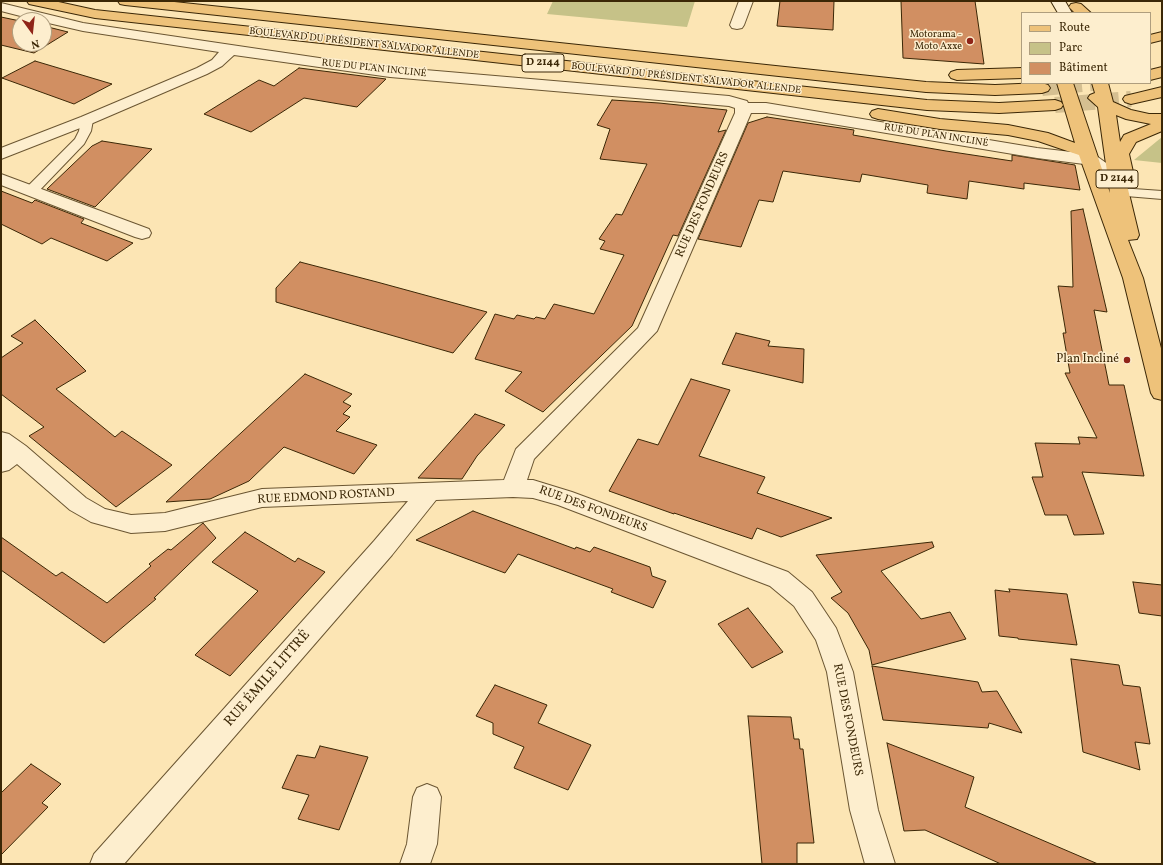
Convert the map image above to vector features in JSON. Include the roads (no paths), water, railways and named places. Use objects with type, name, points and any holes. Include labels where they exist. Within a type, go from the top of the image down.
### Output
[{"type":"main road","name":"BOULEVARD DU PRÉSIDENT SALVADOR ALLENDE","points":[[34,1],[95,14],[927,105],[999,108],[1055,106]]},
{"type":"main road","name":"BOULEVARD DU PRÉSIDENT SALVADOR ALLENDE","points":[[125,1],[926,87],[995,90],[1042,88]]},
{"type":"main road","points":[[1151,30],[1162,30]]},
{"type":"main road","points":[[1151,39],[1162,36]]},
{"type":"main road","points":[[609,53],[753,57],[854,66]]},
{"type":"main road","points":[[1151,75],[1162,72]]},
{"type":"main road","points":[[940,73],[955,75],[1021,73]]},
{"type":"main road","name":"D 2144","points":[[1065,84],[1084,124],[1093,160],[1133,278],[1162,393]]},
{"type":"main road","points":[[1074,84],[1078,87],[1084,124],[1093,160],[1132,242]]},
{"type":"main road","points":[[1087,84],[1090,91],[1106,110],[1149,119],[1162,119]]},
{"type":"main road","name":"D 2144","points":[[1100,84],[1124,192],[1132,242],[1133,278]]},
{"type":"main road","points":[[754,87],[848,110],[940,124],[1008,130],[1042,137],[1093,160]]},
{"type":"main road","points":[[1131,99],[1162,92]]},
{"type":"main road","points":[[1008,130],[1065,128],[1084,124],[1106,110]]},
{"type":"main road","points":[[1124,192],[1121,158],[1124,147],[1130,138],[1162,125]]},
{"type":"street","points":[[737,25],[746,1]]},
{"type":"street","points":[[1053,1],[1054,12]]},
{"type":"street","points":[[1058,1],[1075,9]]},
{"type":"street","name":"RUE DU PLAN INCLINÉ","points":[[1,6],[40,18],[83,27],[230,50],[390,72],[729,101],[741,104],[743,111],[766,108],[1037,153],[1093,160]]},
{"type":"street","points":[[1,154],[87,120],[202,71],[217,63],[230,50]]},
{"type":"street","name":"RUE DES FONDEURS","points":[[743,111],[647,331],[524,455],[513,488],[533,489],[564,498],[779,579],[803,600],[827,636],[840,672],[864,810],[880,864]]},
{"type":"street","points":[[1,179],[142,233]]},
{"type":"street","name":"RUE EDMOND ROSTAND","points":[[7,452],[78,504],[99,516],[131,524],[165,522],[262,498],[306,495],[513,488]]},
{"type":"street","name":"RUE ÉMILE LITTRÉ","points":[[105,864],[377,554],[429,492]]},
{"type":"street","points":[[415,864],[422,844],[427,797]]},
{"type":"lane","points":[[32,191],[80,141],[85,131],[87,120]]},
{"type":"lane","points":[[1124,192],[1162,195]]},
{"type":"tunnel","points":[[1042,88],[1083,84]]},
{"type":"tunnel","points":[[1055,105],[1131,99]]},
{"type":"place","name":"Motorama - Moto Axxe","points":[[970,41]]},
{"type":"place","name":"Plan Incliné","points":[[1127,360]]}]
